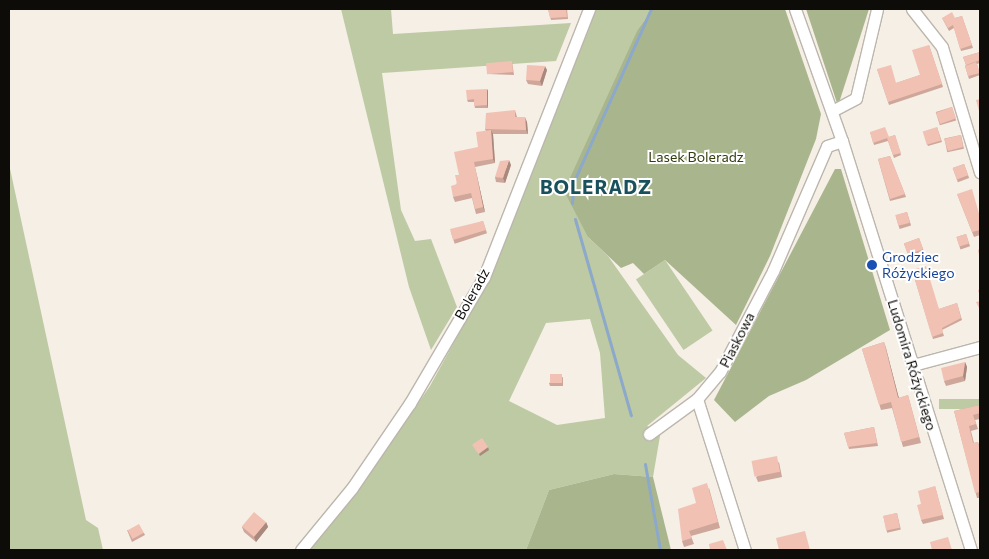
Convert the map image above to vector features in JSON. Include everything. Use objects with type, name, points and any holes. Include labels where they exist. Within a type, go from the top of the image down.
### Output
[{"type":"street","name":"Boleradz","points":[[301,550],[352,488],[410,403],[484,277],[589,9]]},
{"type":"street","name":"Ludomira Różyckiego","points":[[795,9],[842,141],[970,550]]},
{"type":"street","points":[[832,111],[856,98],[877,9]]},
{"type":"street","points":[[912,9],[942,47],[980,172]]},
{"type":"street","name":"Piaskowa","points":[[649,434],[697,399],[720,372],[773,271],[827,146],[842,141]]},
{"type":"street","points":[[913,366],[980,347]]},
{"type":"street","points":[[697,399],[745,550]]},
{"type":"green space","points":[[341,9],[391,9],[393,34],[571,23],[556,61],[382,73],[401,210],[415,241],[431,239],[457,307],[431,350],[409,287]]},
{"type":"green space","points":[[596,9],[653,9],[638,29],[588,237],[608,256],[678,355],[706,378],[647,426],[661,430],[653,477],[614,474],[549,490],[526,550],[308,550],[351,499],[430,386],[495,268]],"holes":[[[590,319],[600,353],[605,418],[557,425],[509,401],[546,323]]]},
{"type":"green space","name":"Lasek Boleradz","points":[[653,9],[785,9],[821,114],[816,139],[770,256],[736,325],[665,260],[644,274],[633,263],[621,268],[588,237],[564,191],[638,29]]},
{"type":"green space","points":[[806,9],[869,9],[838,106]]},
{"type":"green space","points":[[9,164],[86,520],[98,528],[103,550],[9,550]]},
{"type":"green space","points":[[835,169],[841,169],[890,330],[806,380],[769,396],[735,422],[714,400]]},
{"type":"green space","points":[[665,260],[713,330],[684,350],[636,280]]},
{"type":"green space","points":[[939,399],[980,399],[980,409],[939,409]]},
{"type":"green space","points":[[614,474],[653,477],[671,550],[526,550],[549,490]]},
{"type":"building","points":[[548,9],[566,9],[567,17],[550,18]]},
{"type":"building","points":[[952,12],[955,18],[962,16],[972,45],[960,49],[953,25],[948,28],[942,18]]},
{"type":"building","points":[[929,45],[942,84],[888,102],[877,69],[891,65],[896,83],[920,75],[912,50]]},
{"type":"building","points":[[980,52],[980,60],[966,65],[963,57]]},
{"type":"building","points":[[512,61],[513,72],[487,74],[486,63]]},
{"type":"building","points":[[976,62],[980,73],[968,76],[965,66]]},
{"type":"building","points":[[527,65],[545,66],[540,81],[526,80]]},
{"type":"building","points":[[487,89],[487,105],[474,106],[474,99],[467,100],[466,90]]},
{"type":"building","points":[[980,99],[980,111],[979,111],[976,100]]},
{"type":"building","points":[[952,107],[956,118],[940,124],[936,113]]},
{"type":"building","points":[[515,110],[515,117],[525,117],[526,130],[485,129],[486,113]]},
{"type":"building","points":[[885,127],[889,137],[895,135],[901,153],[893,155],[887,138],[873,143],[870,132]]},
{"type":"building","points":[[937,127],[941,140],[927,145],[923,131]]},
{"type":"building","points":[[491,130],[493,159],[474,162],[483,207],[475,209],[471,193],[453,197],[451,186],[457,184],[455,175],[459,175],[454,152],[478,147],[476,132]]},
{"type":"building","points":[[961,135],[963,147],[948,151],[944,139]]},
{"type":"building","points":[[890,156],[905,194],[890,199],[878,159]]},
{"type":"building","points":[[509,160],[503,178],[495,177],[500,161]]},
{"type":"building","points":[[964,164],[968,175],[957,179],[953,168]]},
{"type":"building","points":[[972,189],[980,217],[980,230],[972,232],[957,194]]},
{"type":"building","points":[[907,212],[910,223],[898,226],[895,215]]},
{"type":"building","points":[[483,221],[486,230],[453,240],[450,229]]},
{"type":"building","points":[[966,234],[969,244],[959,246],[956,237]]},
{"type":"building","points":[[919,238],[923,249],[908,255],[904,243]]},
{"type":"building","points":[[926,266],[939,309],[957,303],[961,318],[942,328],[943,333],[932,337],[912,270]]},
{"type":"building","points":[[980,301],[980,310],[976,302]]},
{"type":"building","points":[[884,342],[898,398],[908,395],[919,437],[901,442],[891,402],[879,405],[862,349]]},
{"type":"building","points":[[965,362],[963,376],[944,381],[941,368]]},
{"type":"building","points":[[550,374],[562,374],[562,383],[550,383]]},
{"type":"building","points":[[980,405],[980,413],[973,415],[976,424],[969,426],[973,443],[978,442],[980,451],[980,492],[975,493],[954,411]]},
{"type":"building","points":[[874,427],[877,443],[848,447],[844,433]]},
{"type":"building","points":[[482,438],[488,447],[478,454],[472,445]]},
{"type":"building","points":[[777,456],[780,472],[755,477],[751,461]]},
{"type":"building","points":[[707,483],[718,522],[689,531],[692,538],[682,541],[678,509],[696,503],[692,488]]},
{"type":"building","points":[[935,486],[943,515],[921,520],[917,505],[921,504],[918,491]]},
{"type":"building","points":[[254,512],[266,522],[254,537],[242,527]]},
{"type":"building","points":[[897,513],[900,528],[886,530],[883,516]]},
{"type":"building","points":[[139,524],[144,533],[132,539],[128,530]]},
{"type":"building","points":[[805,531],[810,550],[779,550],[776,538]]},
{"type":"building","points":[[948,537],[952,550],[932,550],[930,542]]},
{"type":"building","points":[[723,540],[727,550],[710,550],[709,544]]},
{"type":"waterway","points":[[572,203],[574,181],[651,9]]},
{"type":"waterway","points":[[575,219],[631,415]]},
{"type":"waterway","points":[[645,464],[660,550]]},
{"type":"place","name":"Grodziec Różyckiego","points":[[872,265]]},
{"type":"district","name":"BOLERADZ","points":[[596,187]]}]
